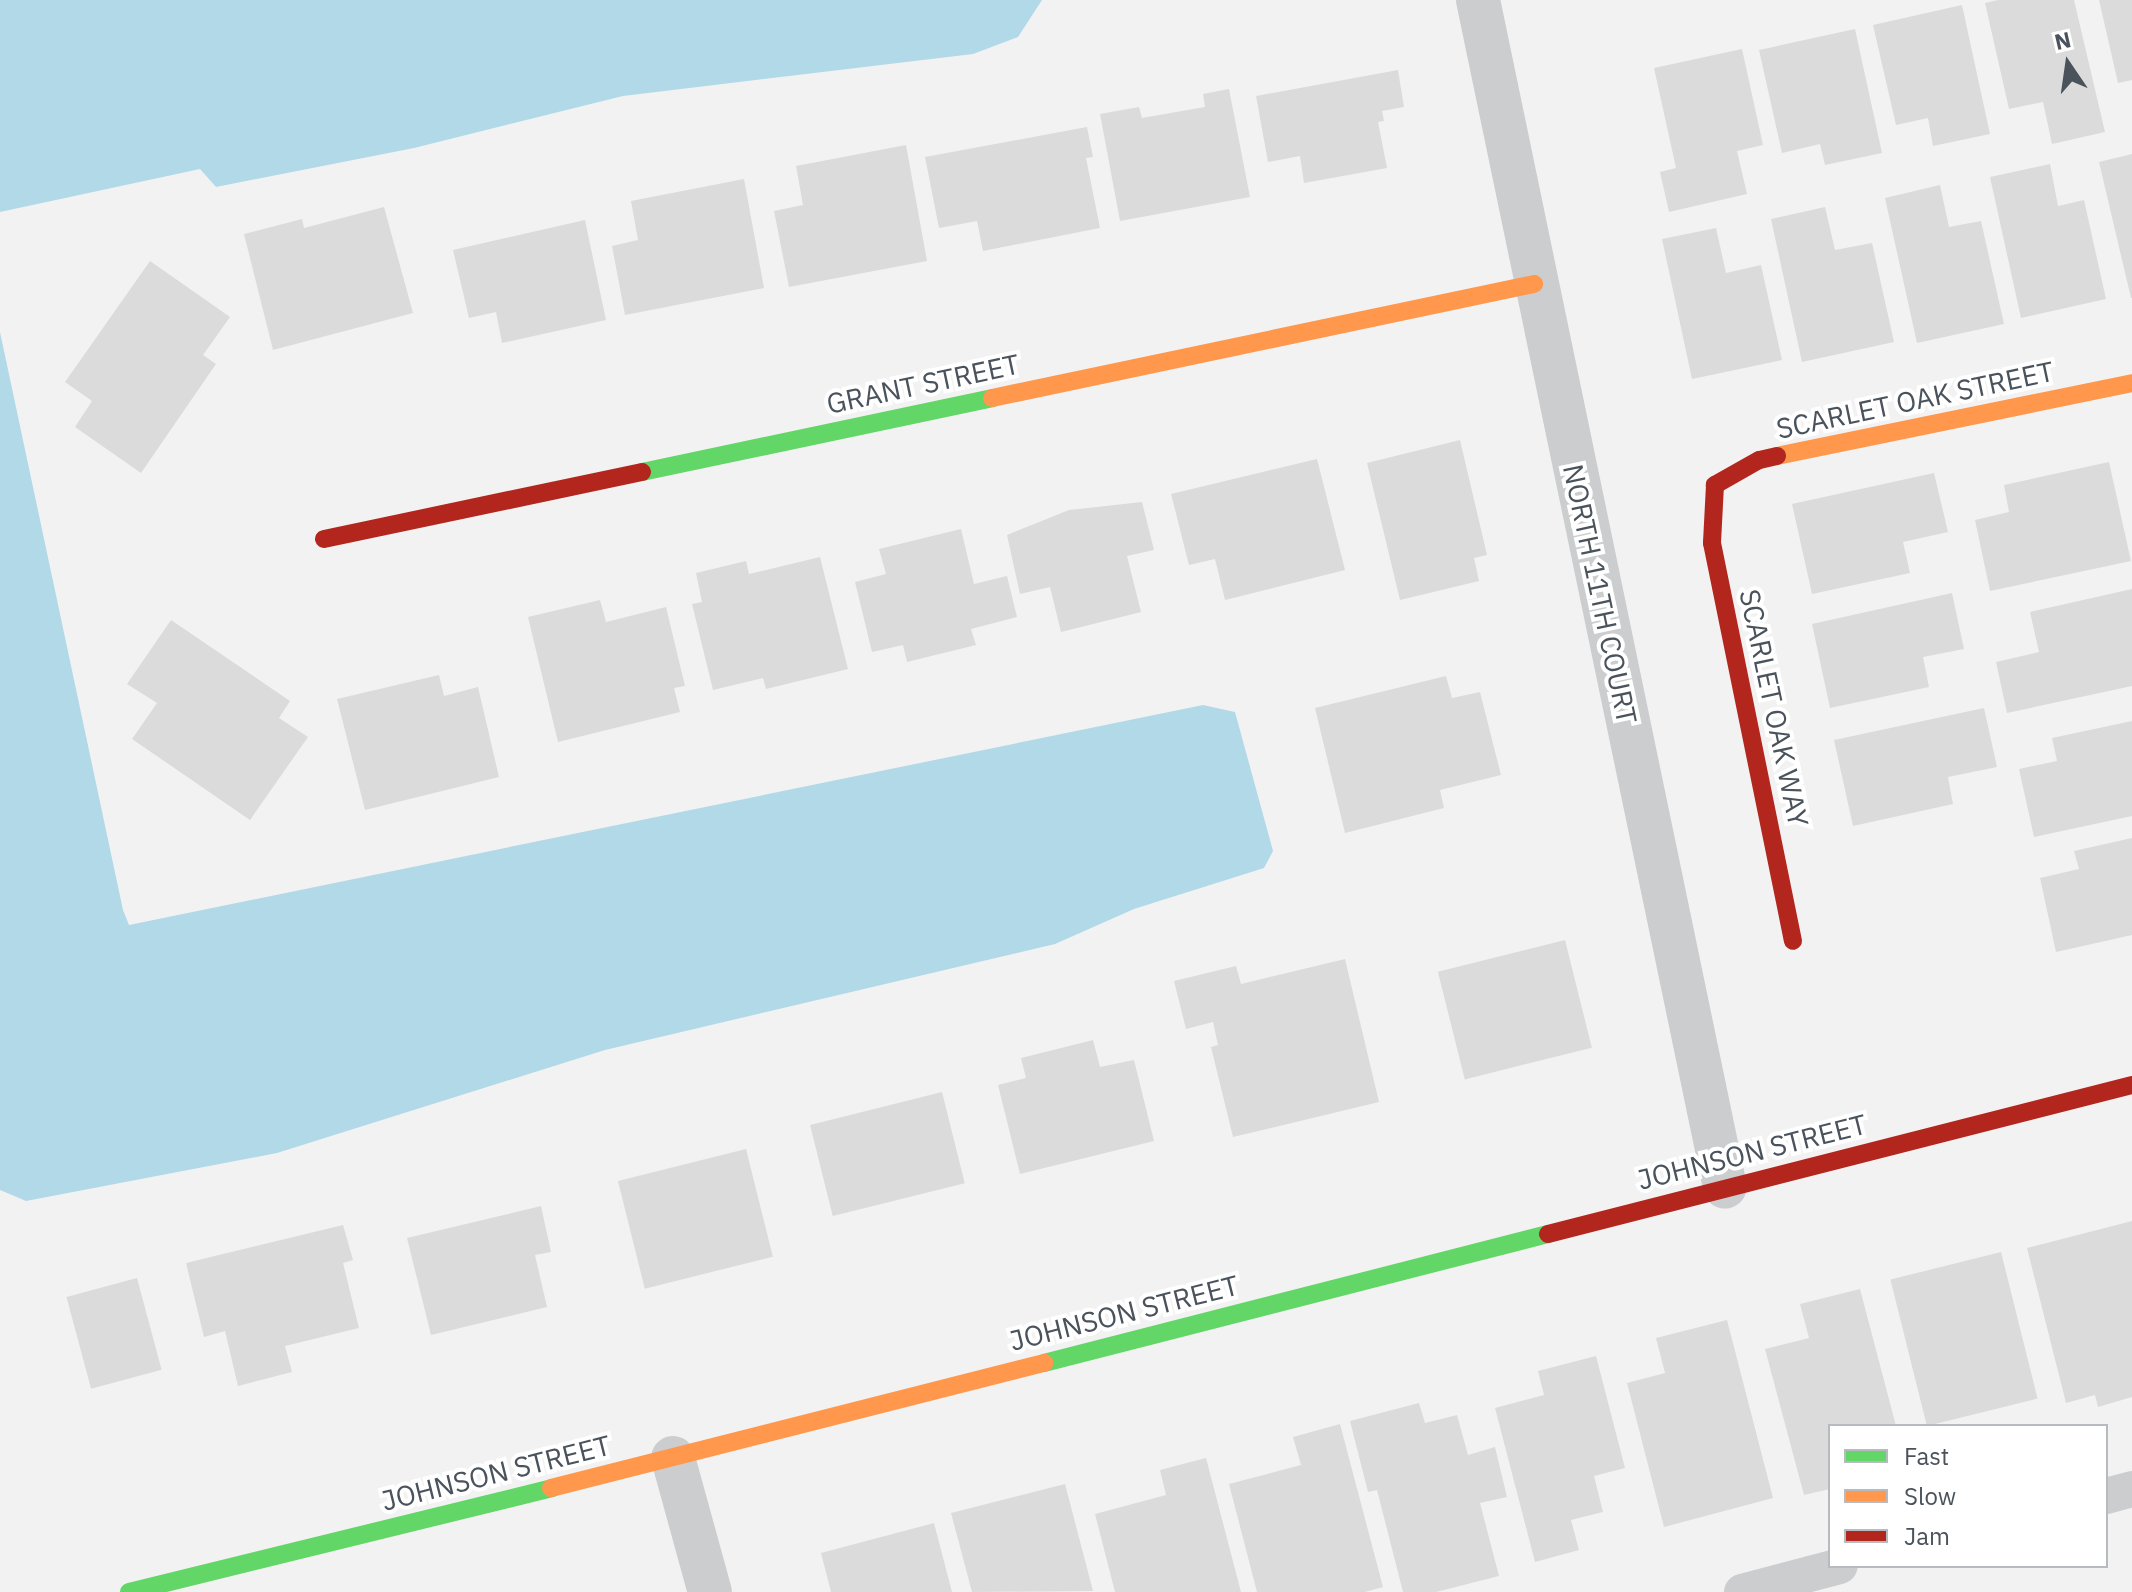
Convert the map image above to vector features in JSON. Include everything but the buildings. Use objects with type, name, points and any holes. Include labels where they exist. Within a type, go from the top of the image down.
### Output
[{"type":"street","name":"NORTH 11TH COURT","points":[[1478,0],[1534,284],[1725,1187]]},
{"type":"street","name":"GRANT STREET","points":[[324,539],[1534,284]]},
{"type":"street","name":"SCARLET OAK STREET","points":[[1715,485],[1759,460],[2132,383]]},
{"type":"street","name":"SCARLET OAK WAY","points":[[1715,485],[1712,543],[1793,941]]},
{"type":"street","name":"JOHNSON STREET","points":[[129,1592],[673,1458],[2132,1085]]},
{"type":"street","points":[[673,1458],[710,1592]]},
{"type":"lane","points":[[2108,1495],[2132,1489]]},
{"type":"lane","points":[[1742,1592],[1832,1568]]},
{"type":"water","points":[[0,0],[1042,0],[1018,37],[973,54],[623,96],[414,148],[216,187],[200,169],[0,212]]},
{"type":"water","points":[[0,332],[123,910],[129,925],[1203,705],[1235,712],[1273,851],[1264,868],[1134,909],[1055,944],[605,1050],[277,1153],[26,1201],[0,1190]]},
{"type":"traffic: fast","points":[[642,472],[992,398]]},
{"type":"traffic: fast","points":[[1044,1363],[1548,1234]]},
{"type":"traffic: fast","points":[[129,1592],[551,1488]]},
{"type":"traffic: slow","points":[[992,398],[1534,284]]},
{"type":"traffic: slow","points":[[1777,456],[2132,383]]},
{"type":"traffic: slow","points":[[551,1488],[1044,1363]]},
{"type":"traffic: jam","points":[[1777,456],[1759,460],[1715,485],[1712,543],[1793,941]]},
{"type":"traffic: jam","points":[[324,539],[642,472]]},
{"type":"traffic: jam","points":[[1548,1234],[2132,1085]]}]
